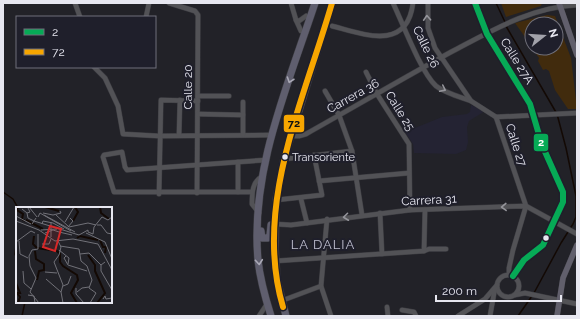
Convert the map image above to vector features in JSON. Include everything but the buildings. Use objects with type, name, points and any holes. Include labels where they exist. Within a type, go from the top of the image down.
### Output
[{"type":"highway","points":[[270,316],[258,258],[259,213],[263,176],[271,135],[316,3]]},
{"type":"highway","points":[[297,59],[304,46],[319,3]]},
{"type":"highway","points":[[321,39],[328,3]]},
{"type":"highway","points":[[286,316],[281,301],[276,261],[276,197],[284,159],[332,3]]},
{"type":"highway","points":[[262,185],[263,195],[260,232],[264,239],[268,238],[270,235],[272,201],[276,197]]},
{"type":"main road","name":"Calle 27A","points":[[475,3],[487,34],[525,95],[534,116],[542,145],[563,192],[563,202],[543,245],[524,260],[511,276]]},
{"type":"main road","points":[[559,4],[577,55]]},
{"type":"main road","points":[[557,316],[558,300],[566,269],[577,245]]},
{"type":"street","points":[[75,3],[80,16]]},
{"type":"street","points":[[146,16],[149,3]]},
{"type":"street","name":"Calle 20","points":[[169,3],[196,11],[198,15],[199,165],[197,193]]},
{"type":"street","points":[[291,3],[301,32]]},
{"type":"street","name":"Calle 26","points":[[393,3],[423,67],[437,87],[471,101]]},
{"type":"street","points":[[332,26],[376,37],[389,35],[404,25],[410,14],[413,3]]},
{"type":"street","name":"Calle 27","points":[[428,3],[428,28],[435,48],[471,101],[496,117],[526,206]]},
{"type":"street","name":"Carrera 36","points":[[291,136],[306,134],[423,67],[514,20],[559,4],[577,5]]},
{"type":"street","points":[[296,20],[298,21],[306,16]]},
{"type":"street","points":[[95,68],[101,74]]},
{"type":"street","points":[[98,68],[119,108],[122,134],[159,136],[271,135]]},
{"type":"street","name":"Calle 25","points":[[366,72],[377,94],[409,144],[410,210]]},
{"type":"street","points":[[325,91],[339,115],[352,151],[362,215]]},
{"type":"street","points":[[159,194],[159,136],[161,100],[229,96]]},
{"type":"street","points":[[179,135],[180,100]]},
{"type":"street","points":[[243,102],[243,135]]},
{"type":"street","points":[[496,117],[577,113]]},
{"type":"street","points":[[198,114],[243,115]]},
{"type":"street","points":[[284,159],[352,151]]},
{"type":"street","points":[[252,192],[159,194],[113,192],[103,157],[104,155],[120,152],[127,170],[266,160]]},
{"type":"street","points":[[276,197],[301,198],[322,195],[314,155]]},
{"type":"street","points":[[238,162],[238,192]]},
{"type":"street","points":[[319,181],[357,179],[409,173]]},
{"type":"street","points":[[259,213],[252,204],[252,192],[255,181],[263,176]]},
{"type":"street","points":[[301,198],[307,223]]},
{"type":"street","points":[[458,316],[485,299],[509,268],[526,206],[576,234]]},
{"type":"street","name":"Carrera 31","points":[[276,224],[291,225],[327,219],[410,210],[526,206]]},
{"type":"street","points":[[424,251],[425,210]]},
{"type":"street","points":[[380,213],[382,254]]},
{"type":"street","points":[[327,219],[321,286],[330,316]]},
{"type":"street","points":[[276,261],[446,249]]},
{"type":"street","points":[[509,268],[511,276],[526,293]]},
{"type":"street","points":[[502,277],[511,276]]},
{"type":"street","points":[[281,301],[321,286]]},
{"type":"street","points":[[496,286],[499,292],[505,297]]},
{"type":"street","points":[[490,316],[496,286]]},
{"type":"street","points":[[513,296],[517,293],[519,286]]},
{"type":"street","points":[[485,299],[526,293],[577,304]]},
{"type":"street","points":[[259,316],[267,304]]},
{"type":"street","points":[[387,307],[388,316]]},
{"type":"street","points":[[402,310],[414,312],[416,316]]},
{"type":"shaded area","points":[[501,3],[542,3],[541,6],[506,17]]},
{"type":"shaded area","points":[[524,21],[524,36],[515,23]]},
{"type":"shaded area","points":[[564,40],[571,58],[577,109],[568,109],[555,90],[549,71],[546,69],[543,70],[538,61],[539,58],[538,56],[564,56]]},
{"type":"shaded area","points":[[471,105],[485,111],[469,121],[467,127],[468,142],[466,150],[456,154],[414,153],[413,144],[405,132],[442,117],[467,114],[470,112]]},
{"type":"waterway","points":[[496,3],[505,22]]},
{"type":"waterway","points":[[506,26],[557,114],[576,196],[576,217],[573,224],[534,293]]},
{"type":"waterway","points":[[3,192],[13,199],[17,207]]},
{"type":"waterway","points":[[16,246],[16,256]]},
{"type":"waterway","points":[[518,316],[532,296]]},
{"type":"waterway","points":[[22,316],[25,303]]},
{"type":"transit line","name":"72","points":[[283,307],[275,269],[274,231],[278,192],[296,115],[332,3]]},
{"type":"transit line","name":"2","points":[[475,3],[487,34],[530,104],[542,145],[563,192],[563,202],[543,245],[524,260],[513,276]]},
{"type":"place","name":"Transoriente","points":[[285,157]]},
{"type":"district","name":"LA DALIA","points":[[323,244]]}]
